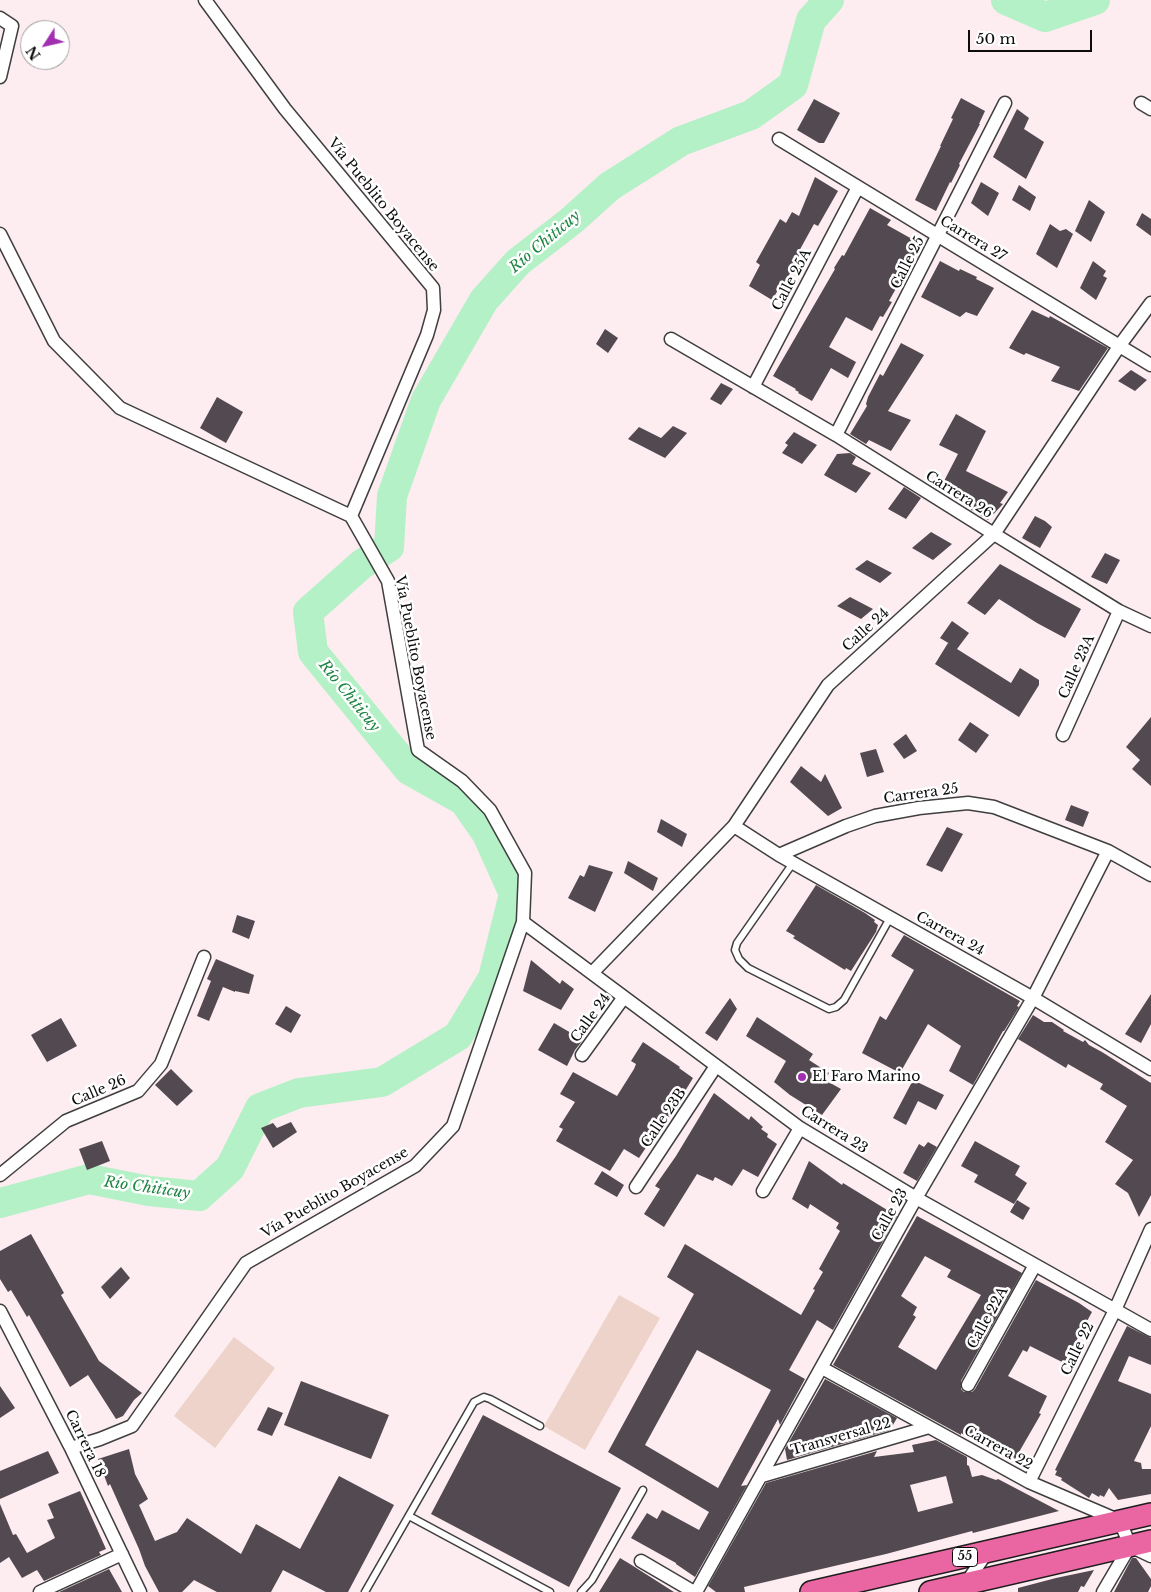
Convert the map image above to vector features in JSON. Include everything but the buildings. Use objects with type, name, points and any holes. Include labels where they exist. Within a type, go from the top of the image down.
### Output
[{"type":"highway","name":"55","points":[[811,1592],[1151,1514]]},
{"type":"highway","name":"55","points":[[930,1592],[964,1588],[1151,1542]]},
{"type":"street","name":"Vía Pueblito Boyacense","points":[[71,1448],[132,1426],[246,1263],[416,1166],[453,1126],[523,922],[525,873],[490,810],[462,782],[418,750],[388,581],[351,516],[427,335],[434,310],[433,288],[285,108],[205,0]]},
{"type":"street","points":[[0,18],[12,26],[1,69]]},
{"type":"street","name":"Calle 25","points":[[836,436],[1005,103]]},
{"type":"street","name":"Carrera 27","points":[[779,139],[1151,365]]},
{"type":"street","name":"Calle 25A","points":[[753,387],[858,187]]},
{"type":"street","points":[[0,234],[54,341],[120,408],[351,516]]},
{"type":"street","name":"Calle 24","points":[[592,974],[734,826],[828,684],[994,534],[1120,345],[1151,303]]},
{"type":"street","name":"Carrera 26","points":[[671,339],[836,436],[1119,610],[1151,626]]},
{"type":"street","name":"Calle 23A","points":[[1063,735],[1119,610]]},
{"type":"street","name":"Carrera 25","points":[[779,855],[874,816],[920,808],[968,803],[994,807],[1108,851],[1151,874]]},
{"type":"street","name":"Carrera 24","points":[[734,826],[779,855],[1033,998],[1151,1068]]},
{"type":"street","name":"Calle 23","points":[[695,1592],[762,1476],[916,1198],[1033,998],[1108,851]]},
{"type":"street","name":"Carrera 23","points":[[523,922],[800,1128],[916,1198],[1151,1330]]},
{"type":"street","name":"Calle 26","points":[[0,1175],[66,1121],[138,1091],[161,1064],[204,957]]},
{"type":"street","name":"Calle 24","points":[[582,1056],[624,997]]},
{"type":"street","name":"Calle 23B","points":[[636,1187],[716,1066]]},
{"type":"street","points":[[764,1191],[800,1128]]},
{"type":"street","name":"Calle 22","points":[[1029,1482],[1115,1310],[1151,1228]]},
{"type":"street","name":"Calle 22A","points":[[968,1385],[1035,1265]]},
{"type":"street","name":"Carrera 18","points":[[0,1311],[71,1448],[140,1592]]},
{"type":"street","name":"Carrera 22","points":[[822,1368],[1029,1482],[1120,1521]]},
{"type":"street","name":"Transversal 22","points":[[762,1476],[929,1427]]},
{"type":"street","points":[[1120,1521],[1130,1546],[1151,1556]]},
{"type":"street","points":[[1103,1592],[1130,1546]]},
{"type":"street","points":[[964,1588],[987,1552]]},
{"type":"street","points":[[40,1592],[122,1554]]},
{"type":"street","points":[[641,1561],[695,1592]]},
{"type":"lane","points":[[793,863],[737,943],[735,950],[739,959],[748,968],[829,1009],[836,1007],[844,1000],[890,918]]},
{"type":"lane","points":[[365,1592],[477,1399],[484,1397],[490,1399],[540,1426]]},
{"type":"lane","points":[[581,1592],[592,1580],[643,1490]]},
{"type":"lane","points":[[409,1516],[550,1592]]},
{"type":"shaded area","points":[[619,1295],[660,1318],[585,1450],[544,1426]]},
{"type":"shaded area","points":[[234,1337],[275,1368],[215,1448],[174,1416]]},
{"type":"waterway","name":"Río Chiticuy","points":[[0,1203],[89,1179],[149,1191],[199,1196],[230,1168],[260,1108],[299,1093],[382,1082],[458,1036],[493,978],[514,894],[487,834],[464,801],[409,770],[313,652],[308,612],[362,564],[389,547],[392,496],[426,400],[484,300],[518,262],[571,221],[610,186],[681,141],[751,115],[793,85],[811,20],[829,0]]},
{"type":"waterway","name":"Río Chiticuy","points":[[1006,0],[1045,17],[1095,0]]},
{"type":"place","name":"El Faro Marino","points":[[802,1077]]}]
